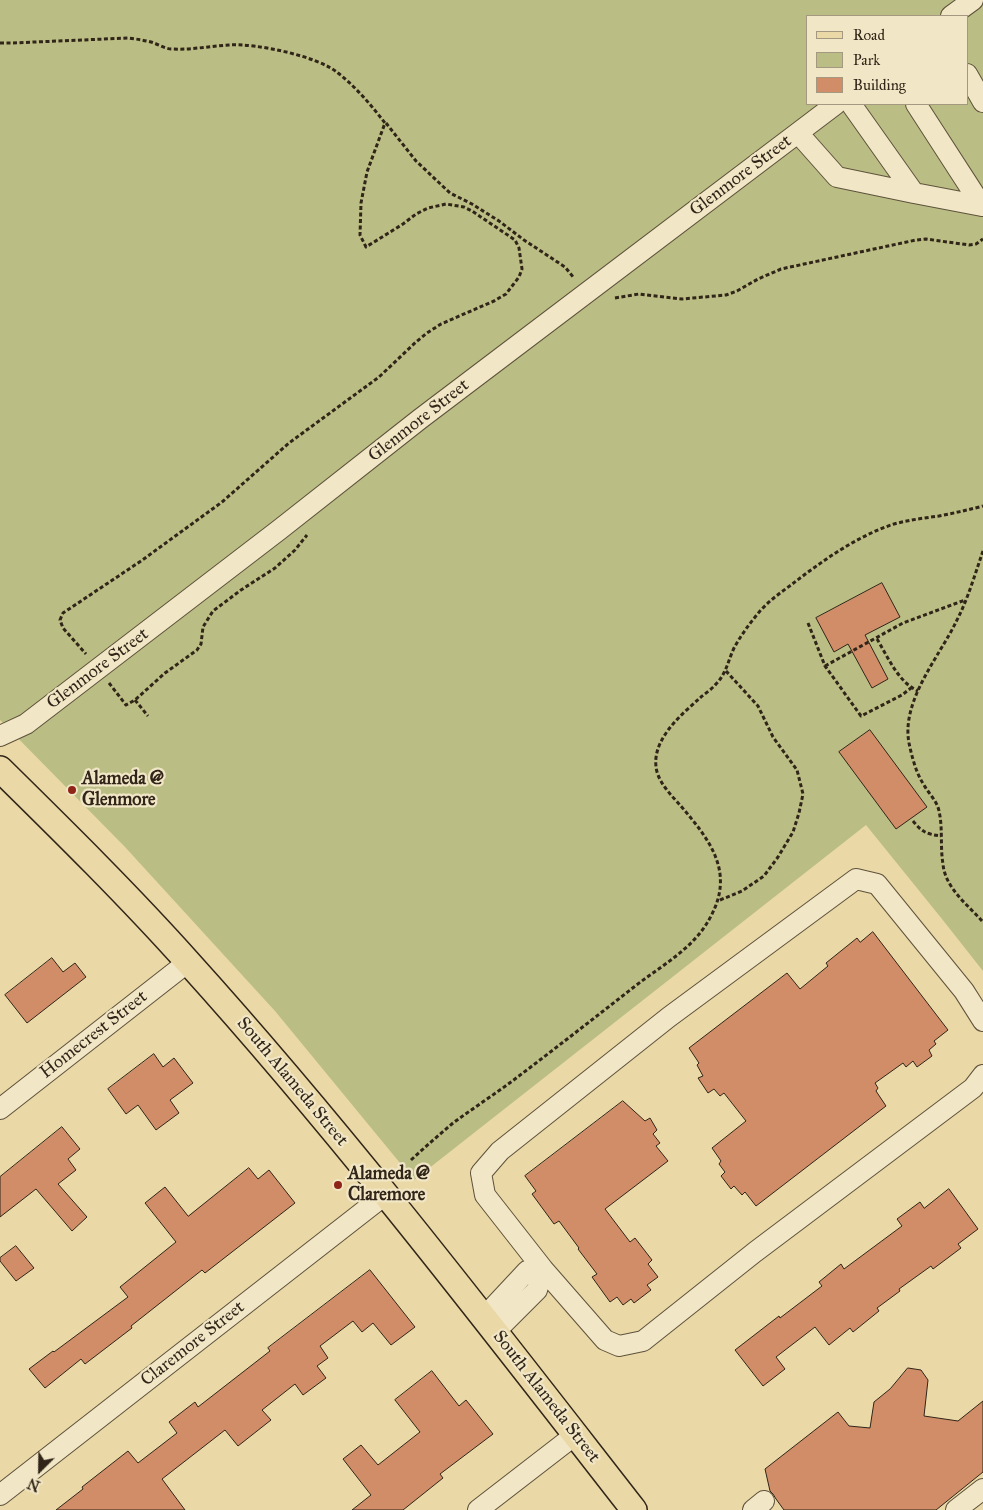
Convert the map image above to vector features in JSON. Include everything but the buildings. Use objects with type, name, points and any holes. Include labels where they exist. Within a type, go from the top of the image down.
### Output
[{"type":"main road","name":"South Alameda Street","points":[[0,769],[86,854],[188,962],[287,1076],[386,1194],[490,1324],[634,1510]]},
{"type":"street","points":[[952,15],[973,0]]},
{"type":"street","points":[[968,76],[983,102]]},
{"type":"street","name":"Glenmore Street","points":[[0,736],[26,724],[420,419],[835,105]]},
{"type":"street","points":[[852,105],[914,193]]},
{"type":"street","points":[[917,105],[982,206]]},
{"type":"street","points":[[798,134],[837,177],[982,206]]},
{"type":"street","points":[[983,1021],[964,991],[877,884],[856,879],[669,1017],[500,1151],[481,1173],[485,1195],[543,1269],[605,1340],[619,1346],[643,1341],[756,1252],[973,1088],[983,1076]]},
{"type":"street","name":"Homecrest Street","points":[[0,1109],[188,962]]},
{"type":"street","name":"Claremore Street","points":[[0,1495],[386,1194]]},
{"type":"street","points":[[490,1324],[537,1290],[543,1269]]},
{"type":"street","points":[[478,1510],[575,1435]]},
{"type":"street","points":[[956,1510],[983,1489]]},
{"type":"path","points":[[0,43],[128,38],[150,42],[170,49],[242,45],[271,49],[313,60],[337,72],[363,97],[416,161],[450,192],[499,221],[565,267],[576,284]]},
{"type":"path","points":[[88,657],[63,628],[60,620],[63,613],[141,561],[222,502],[289,443],[379,377],[427,333],[441,324],[506,294],[519,277],[522,269],[522,260],[520,248],[515,240],[464,207],[446,204],[428,208],[366,247],[360,235],[361,203],[367,172],[386,123]]},
{"type":"path","points":[[612,299],[639,294],[682,299],[719,296],[737,291],[768,274],[795,265],[916,240],[969,245],[976,244],[983,239]]},
{"type":"path","points":[[411,1160],[454,1123],[555,1049],[690,945],[703,931],[719,900],[722,883],[720,866],[693,820],[666,788],[657,772],[657,759],[660,746],[667,731],[716,685],[726,671],[734,649],[757,615],[782,592],[812,569],[873,532],[915,519],[983,506]]},
{"type":"path","points":[[108,683],[126,705],[135,700],[197,650],[201,644],[203,627],[213,611],[275,568],[295,550],[310,531]]},
{"type":"path","points":[[983,551],[957,620],[931,664],[918,691],[909,726],[909,741],[917,772],[940,812],[945,875],[956,892],[983,922]]},
{"type":"path","points":[[825,666],[903,623],[966,600]]},
{"type":"path","points":[[808,623],[825,666],[861,716],[902,695],[910,688]]},
{"type":"path","points":[[877,639],[901,678],[910,688],[918,691]]},
{"type":"path","points":[[719,900],[742,891],[764,876],[793,832],[803,794],[797,770],[773,737],[758,706],[726,671]]},
{"type":"path","points":[[135,700],[148,716]]},
{"type":"path","points":[[913,821],[920,830],[928,835],[941,836]]},
{"type":"green space","points":[[0,0],[983,0],[983,971],[866,825],[414,1180],[275,1011],[125,847],[0,720]]},
{"type":"place","name":"Alameda @ Glenmore","points":[[72,790]]},
{"type":"place","name":"Alameda @ Claremore","points":[[338,1185]]}]
